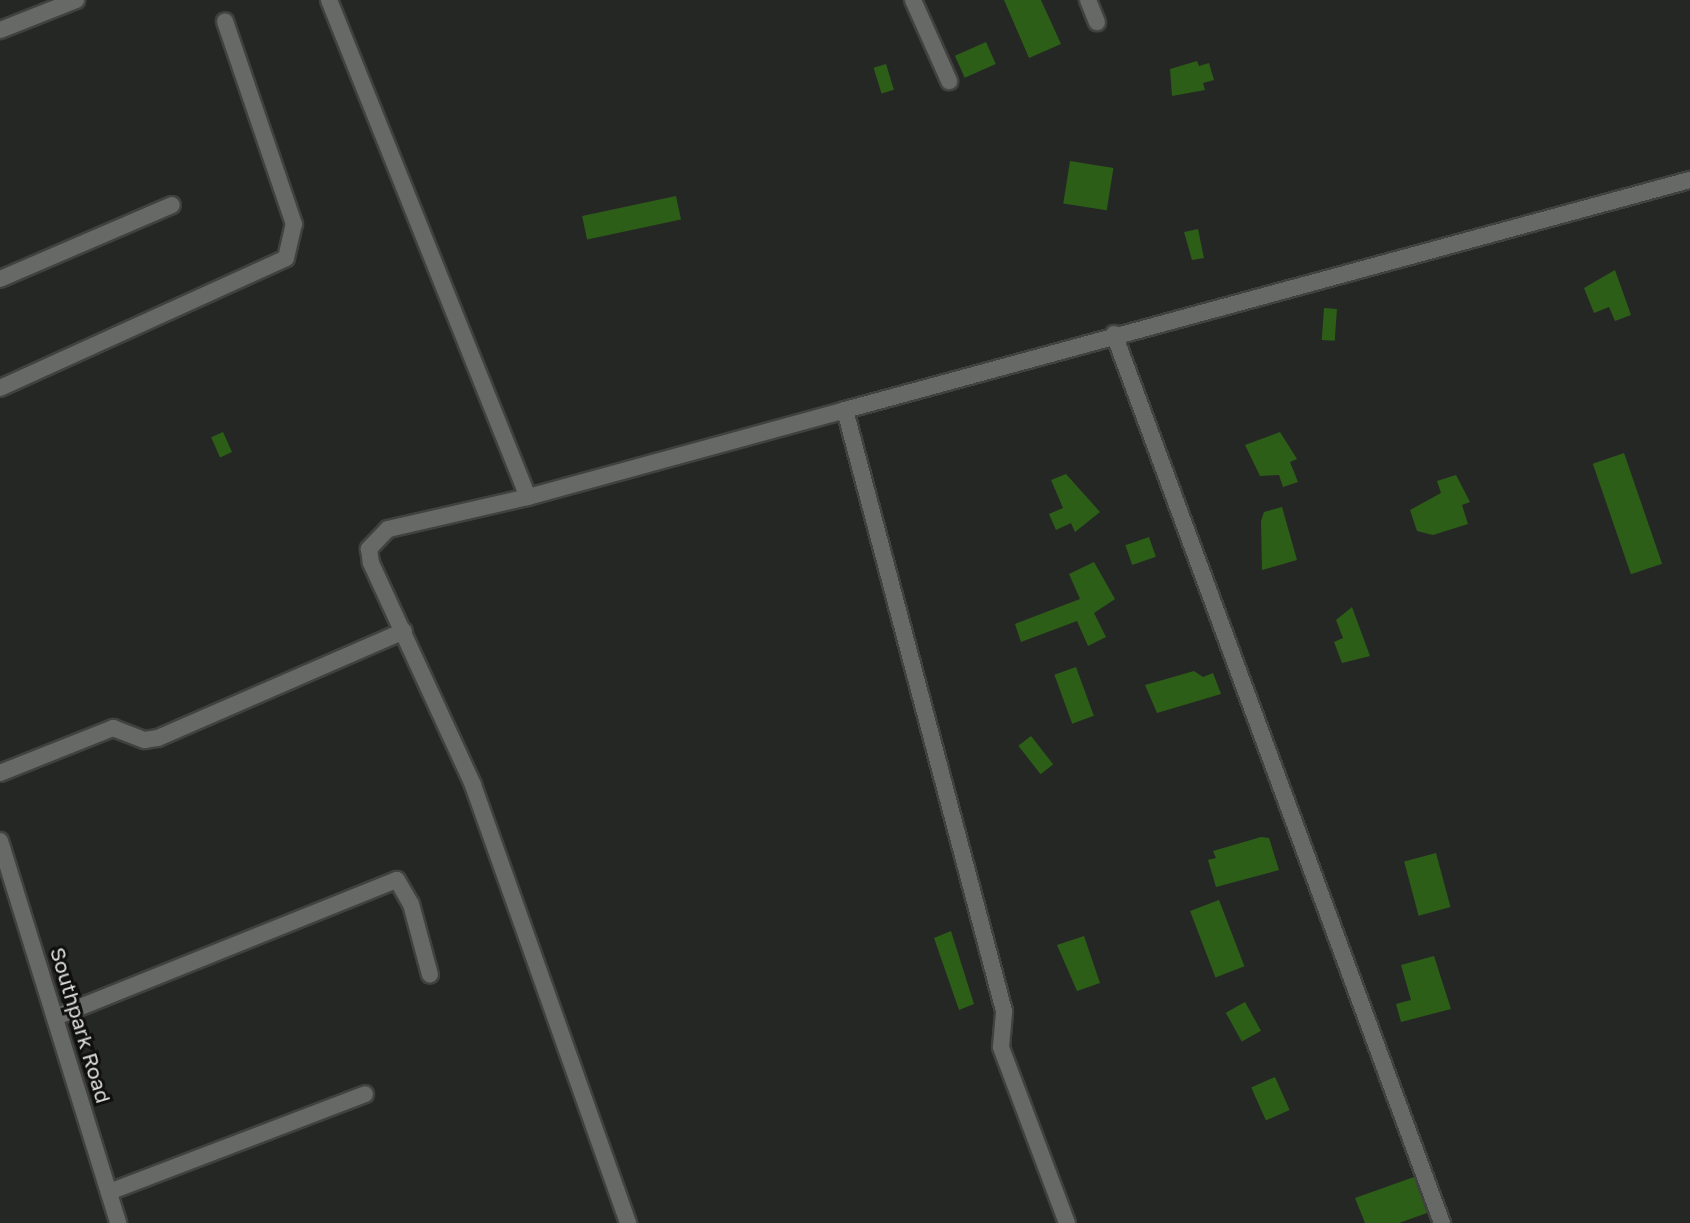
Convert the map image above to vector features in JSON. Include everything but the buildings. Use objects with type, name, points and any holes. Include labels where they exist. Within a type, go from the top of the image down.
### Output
[{"type":"street","points":[[0,30],[76,0]]},
{"type":"street","points":[[329,0],[528,497]]},
{"type":"street","points":[[913,0],[949,80]]},
{"type":"street","points":[[1088,0],[1097,22]]},
{"type":"street","points":[[0,388],[286,258],[294,224],[225,21]]},
{"type":"street","points":[[628,1223],[473,785],[371,563],[374,537],[528,497],[1114,334],[1690,180]]},
{"type":"street","points":[[0,279],[172,205]]},
{"type":"street","points":[[1114,334],[1442,1223]]},
{"type":"street","points":[[845,410],[985,933],[1004,1011],[1001,1047],[1067,1223]]},
{"type":"street","points":[[0,773],[113,728],[145,740],[158,738],[404,631]]},
{"type":"street","name":"Southpark Road","points":[[1,847],[58,1016],[118,1223]]},
{"type":"street","points":[[58,1016],[397,880],[411,904],[430,975]]},
{"type":"street","points":[[109,1192],[365,1094]]}]
